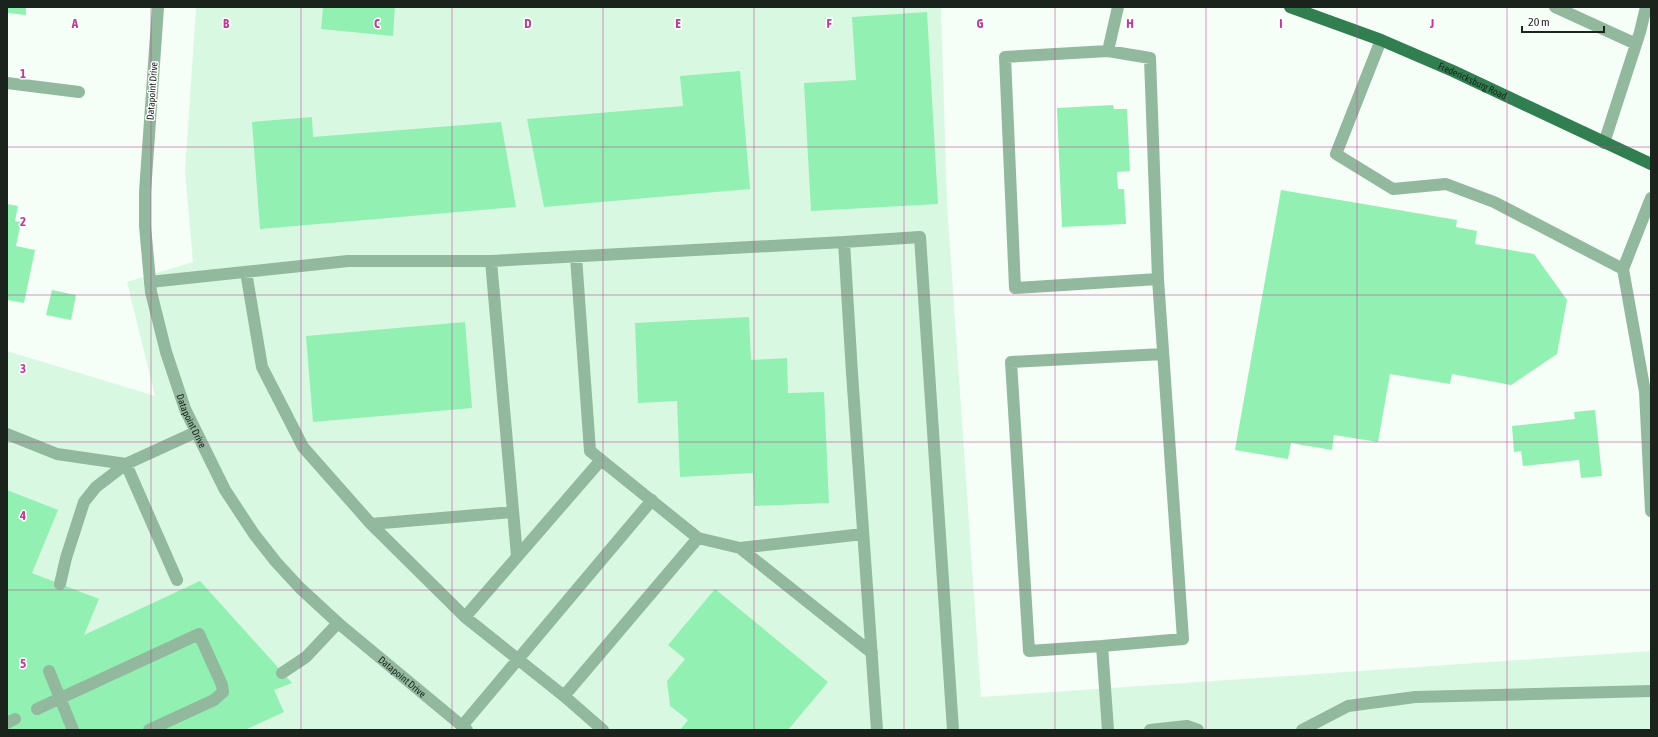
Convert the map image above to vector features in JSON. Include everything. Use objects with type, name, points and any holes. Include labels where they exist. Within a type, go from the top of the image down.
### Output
[{"type":"main road","name":"Fredericksburg Road","points":[[1290,7],[1381,40],[1453,71],[1651,164]]},
{"type":"street","name":"Datapoint Drive","points":[[158,7],[145,192],[145,226],[150,282],[166,352],[185,409],[225,490],[254,534],[276,562],[300,588],[338,623],[465,728]]},
{"type":"street","points":[[1108,51],[1118,7]]},
{"type":"street","points":[[1555,7],[1636,44]]},
{"type":"street","points":[[1604,143],[1636,44],[1646,7]]},
{"type":"street","points":[[1381,40],[1336,154],[1392,189],[1446,184],[1494,202],[1623,269]]},
{"type":"street","points":[[1158,279],[1015,288],[1005,57],[1108,51],[1150,58],[1158,279],[1183,639],[1029,651],[1011,362],[1163,354]]},
{"type":"street","points":[[7,83],[79,92]]},
{"type":"street","points":[[1651,198],[1623,269],[1646,392],[1651,511]]},
{"type":"street","points":[[150,282],[348,261],[491,261],[920,237],[952,730]]},
{"type":"street","points":[[844,242],[877,730]]},
{"type":"street","points":[[576,257],[590,451],[698,538],[740,548],[863,534]]},
{"type":"street","points":[[491,261],[517,556]]},
{"type":"street","points":[[246,272],[262,367],[303,447],[371,524],[465,617],[518,658],[603,730]]},
{"type":"street","points":[[60,584],[66,558],[84,502],[96,487],[126,464],[196,432]]},
{"type":"street","points":[[7,434],[56,454],[126,464]]},
{"type":"street","points":[[465,617],[601,460]]},
{"type":"street","points":[[126,464],[177,580]]},
{"type":"street","points":[[465,728],[518,658],[652,500]]},
{"type":"street","points":[[371,524],[512,512]]},
{"type":"street","points":[[564,696],[698,538]]},
{"type":"street","points":[[740,548],[872,653]]},
{"type":"street","points":[[282,673],[306,657],[338,623]]},
{"type":"street","points":[[37,709],[200,634],[222,684],[223,692],[214,700],[149,730]]},
{"type":"street","points":[[1102,646],[1108,730]]},
{"type":"street","points":[[49,671],[72,730]]},
{"type":"street","points":[[1302,730],[1348,706],[1415,697],[1651,691]]},
{"type":"street","points":[[1150,730],[1187,726],[1198,730]]},
{"type":"shaded area","points":[[196,7],[941,7],[947,204],[981,697],[1651,651],[1651,730],[7,730],[7,351],[155,396],[127,282],[193,262],[185,171]]},
{"type":"building","points":[[7,7],[26,7],[26,15],[7,13]]},
{"type":"building","points":[[323,7],[395,7],[393,36],[321,29]]},
{"type":"building","points":[[927,12],[938,204],[811,211],[804,83],[856,80],[852,17]]},
{"type":"building","points":[[740,71],[750,189],[544,207],[527,119],[683,106],[680,76]]},
{"type":"building","points":[[1113,105],[1114,109],[1127,109],[1130,171],[1117,172],[1118,189],[1124,189],[1126,224],[1062,227],[1057,108]]},
{"type":"building","points":[[312,117],[313,137],[501,122],[516,207],[260,229],[252,122]]},
{"type":"building","points":[[1281,190],[1457,220],[1456,227],[1477,231],[1475,244],[1534,254],[1567,300],[1557,354],[1511,385],[1452,374],[1450,384],[1390,374],[1378,442],[1334,435],[1332,450],[1291,443],[1288,459],[1235,450]]},
{"type":"building","points":[[7,204],[18,206],[15,221],[21,222],[16,246],[35,250],[24,303],[7,300]]},
{"type":"building","points":[[52,290],[76,295],[71,320],[46,315]]},
{"type":"building","points":[[749,317],[751,360],[787,358],[788,393],[824,392],[829,503],[754,506],[753,473],[680,477],[677,401],[638,403],[635,323]]},
{"type":"building","points":[[465,322],[472,408],[313,422],[306,336]]},
{"type":"building","points":[[1595,410],[1602,476],[1581,478],[1579,460],[1523,466],[1521,451],[1514,452],[1512,426],[1575,419],[1574,412]]},
{"type":"building","points":[[7,490],[58,510],[32,573],[99,599],[84,635],[200,581],[292,683],[274,690],[284,712],[245,730],[7,730]]},
{"type":"building","points":[[715,589],[828,682],[788,730],[680,730],[688,720],[670,706],[667,681],[685,659],[668,645]]}]
